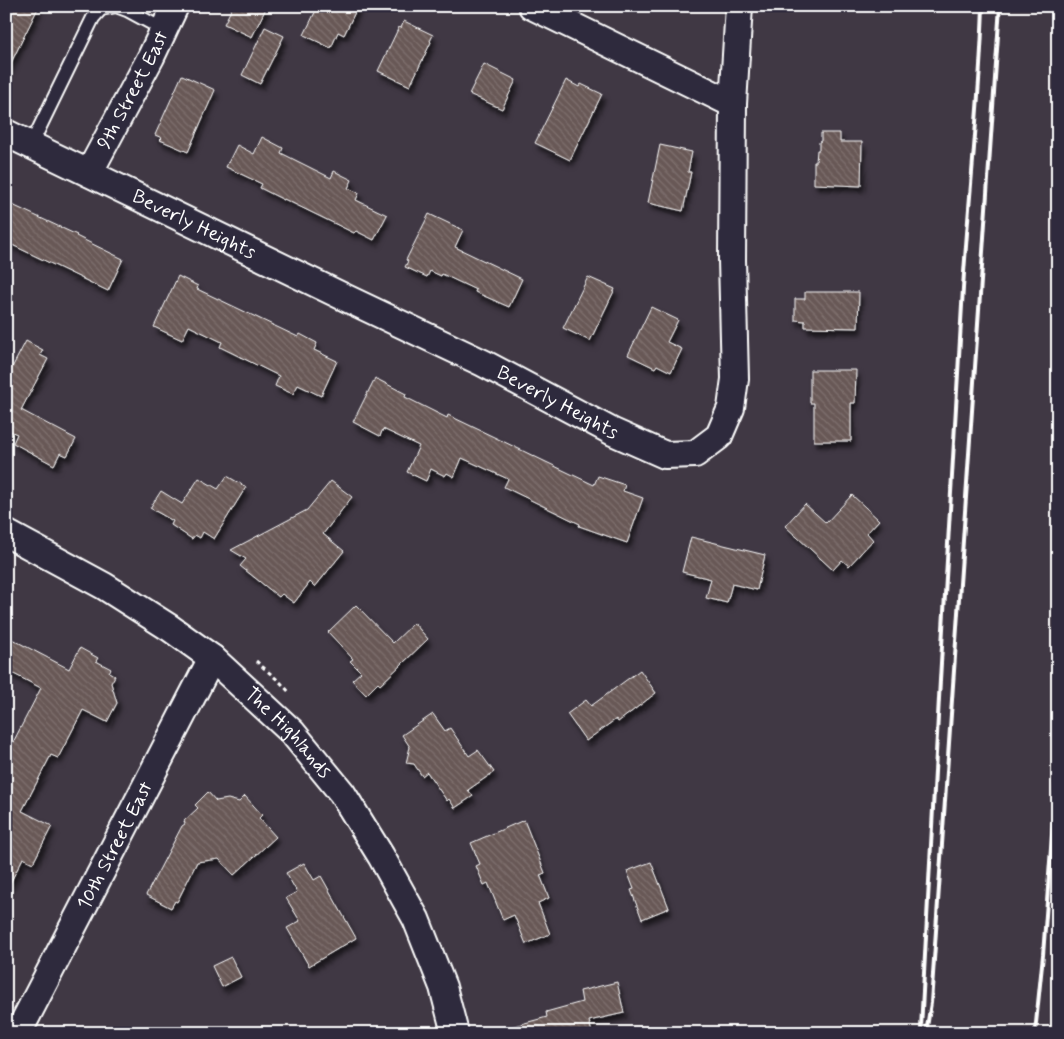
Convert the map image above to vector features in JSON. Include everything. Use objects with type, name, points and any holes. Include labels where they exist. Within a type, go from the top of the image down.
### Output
[{"type":"street","name":"9th Street East","points":[[89,174],[151,57],[175,6]]},
{"type":"street","points":[[532,6],[733,104]]},
{"type":"street","name":"Beverly Heights","points":[[6,133],[483,363],[613,432],[665,455],[695,454],[719,436],[731,408],[735,378],[732,260],[733,104],[739,6]]},
{"type":"street","name":"The Highlands","points":[[6,533],[104,586],[170,628],[212,658],[292,732],[342,792],[416,919],[443,987],[455,1033]]},
{"type":"street","name":"10th Street East","points":[[18,1033],[212,658]]},
{"type":"lane","points":[[31,145],[93,18],[101,9],[116,6],[164,30]]},
{"type":"building","points":[[6,6],[39,6],[6,73]]},
{"type":"building","points":[[233,6],[267,6],[252,37],[224,24]]},
{"type":"building","points":[[318,6],[358,6],[344,35],[338,32],[331,48],[304,35]]},
{"type":"building","points":[[404,21],[433,35],[410,86],[378,71],[399,27],[401,28]]},
{"type":"building","points":[[265,27],[284,36],[260,84],[242,75]]},
{"type":"building","points":[[484,64],[516,80],[502,109],[469,94]]},
{"type":"building","points":[[182,75],[215,90],[188,152],[160,140],[162,138],[155,135]]},
{"type":"building","points":[[566,80],[579,87],[581,84],[602,94],[570,160],[535,143]]},
{"type":"building","points":[[821,133],[840,133],[840,142],[862,142],[861,186],[814,184],[814,162],[816,162],[817,150],[819,150]]},
{"type":"building","points":[[262,137],[283,148],[281,153],[331,178],[334,171],[352,180],[348,188],[359,193],[356,200],[387,215],[374,240],[356,231],[354,233],[284,200],[260,188],[262,184],[226,167],[237,145],[254,154]]},
{"type":"building","points":[[660,145],[692,152],[688,172],[691,172],[683,211],[648,203]]},
{"type":"building","points":[[6,202],[123,259],[108,291],[6,242]]},
{"type":"building","points":[[429,214],[463,230],[455,247],[522,279],[509,307],[475,292],[476,290],[442,274],[441,276],[430,271],[427,277],[405,267],[408,261],[406,260]]},
{"type":"building","points":[[178,276],[198,286],[197,289],[298,337],[300,334],[317,343],[314,350],[337,361],[321,396],[298,385],[293,394],[275,386],[279,376],[220,347],[222,342],[189,326],[182,340],[154,327]]},
{"type":"building","points":[[588,277],[615,289],[590,341],[563,328]]},
{"type":"building","points":[[805,292],[859,292],[858,328],[805,327],[805,321],[795,320],[795,299],[805,299]]},
{"type":"building","points":[[651,307],[678,320],[667,342],[682,349],[671,372],[657,365],[655,368],[628,355]]},
{"type":"building","points":[[26,341],[43,350],[40,355],[48,359],[21,410],[76,439],[67,456],[60,453],[54,465],[13,443],[17,434],[10,431],[6,438],[6,379]]},
{"type":"building","points":[[810,370],[856,370],[855,403],[851,403],[851,441],[814,441],[814,403],[810,403]]},
{"type":"building","points":[[375,378],[406,394],[405,397],[447,418],[448,415],[594,485],[598,476],[625,485],[623,491],[643,498],[627,543],[579,526],[580,524],[504,487],[508,479],[462,458],[454,477],[447,473],[445,476],[431,469],[426,481],[407,472],[419,446],[383,429],[380,436],[353,422]]},
{"type":"building","points":[[227,476],[246,487],[214,539],[203,532],[200,538],[195,535],[192,539],[171,525],[173,521],[150,508],[161,491],[182,504],[199,478],[218,489]]},
{"type":"building","points":[[331,481],[352,497],[323,534],[344,551],[315,587],[310,582],[294,603],[282,594],[279,597],[240,566],[246,559],[231,550],[307,510]]},
{"type":"building","points":[[852,495],[879,520],[867,533],[873,540],[849,566],[842,560],[833,570],[785,526],[805,504],[826,523]]},
{"type":"building","points":[[691,537],[765,555],[757,590],[732,584],[727,603],[706,598],[711,579],[682,572]]},
{"type":"building","points":[[356,605],[393,643],[414,623],[428,639],[380,685],[378,683],[366,695],[352,680],[361,672],[350,661],[353,659],[328,632]]},
{"type":"building","points":[[6,636],[69,669],[80,648],[98,658],[96,661],[111,669],[109,672],[115,676],[111,683],[117,703],[107,722],[83,710],[58,758],[51,755],[22,811],[52,826],[33,863],[23,858],[6,891],[6,756],[41,688],[6,670]]},
{"type":"building","points":[[640,670],[656,693],[618,722],[616,719],[586,741],[567,714],[586,700],[591,706]]},
{"type":"building","points":[[433,714],[445,731],[450,728],[469,756],[478,750],[494,772],[468,790],[473,796],[455,808],[449,799],[447,801],[427,772],[422,776],[414,764],[406,763],[410,747],[402,735]]},
{"type":"building","points":[[208,792],[216,801],[228,799],[239,802],[245,796],[262,815],[259,818],[276,837],[234,875],[219,859],[197,862],[177,902],[175,901],[171,908],[146,895],[182,826],[185,824],[184,821],[198,808],[195,805]]},
{"type":"building","points":[[524,820],[545,873],[540,875],[549,898],[538,903],[550,934],[526,944],[514,915],[503,920],[488,883],[484,885],[476,866],[480,864],[471,843]]},
{"type":"building","points":[[651,862],[669,908],[642,919],[631,890],[634,889],[627,871]]},
{"type":"building","points":[[304,863],[314,880],[321,876],[356,938],[309,966],[287,928],[300,921],[286,898],[297,892],[286,873]]},
{"type":"building","points":[[231,957],[241,977],[222,987],[212,966]]},
{"type":"building","points":[[617,982],[624,1013],[589,1021],[592,1033],[511,1033],[510,1027],[547,1017],[546,1012],[582,1002],[580,991]]},
{"type":"railway","points":[[921,1028],[963,288],[983,6]]},
{"type":"railway","points":[[926,1033],[931,1003],[1000,6]]},
{"type":"railway","points":[[1035,1033],[1043,955],[1058,755]]}]
